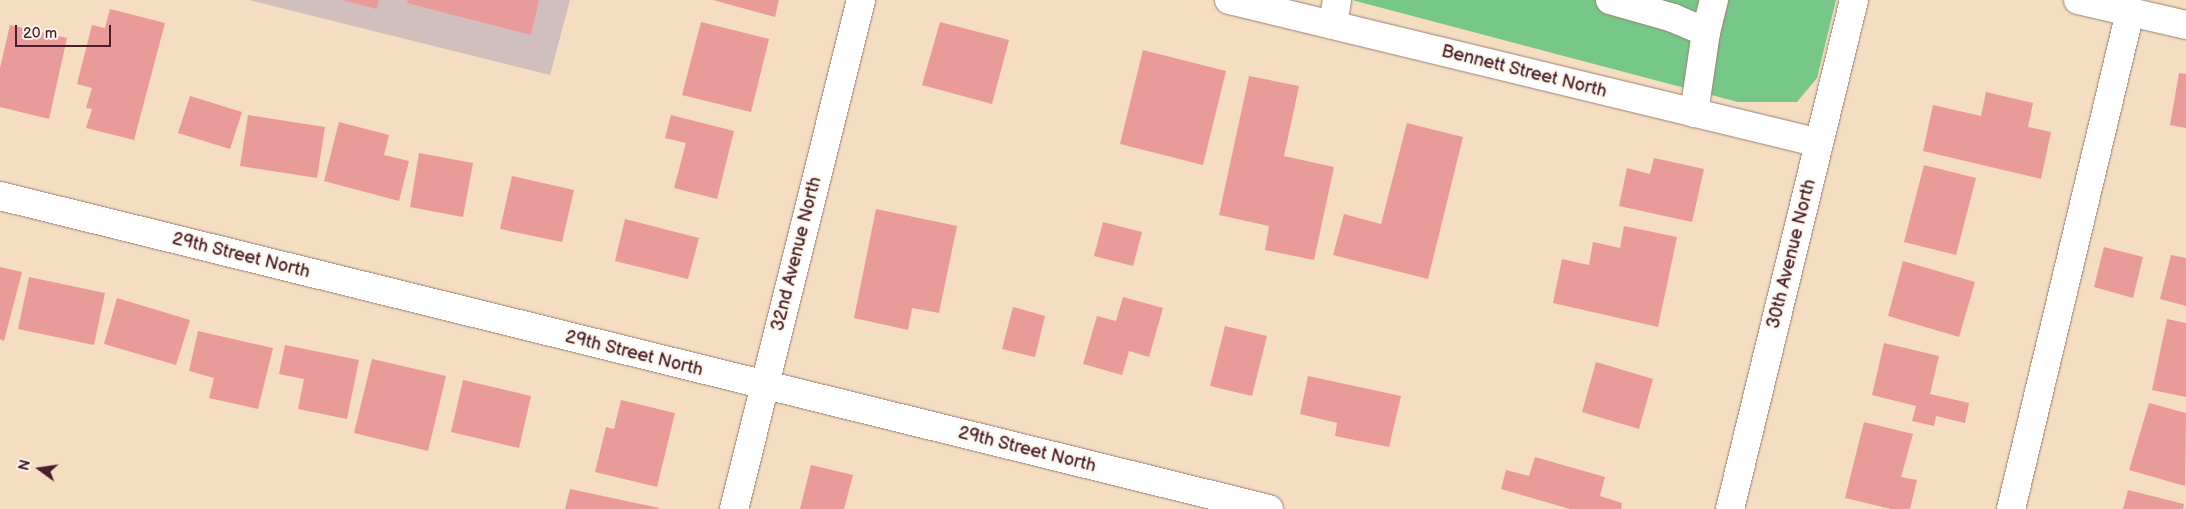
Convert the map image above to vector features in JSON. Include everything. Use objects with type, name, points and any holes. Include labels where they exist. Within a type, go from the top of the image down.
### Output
[{"type":"street","name":"32nd Avenue North","points":[[734,509],[861,0]]},
{"type":"street","name":"Bennett Street North","points":[[1229,0],[1335,12],[1694,113],[1819,143]]},
{"type":"street","points":[[1610,0],[1673,18],[1706,32]]},
{"type":"street","points":[[1694,113],[1706,32],[1714,0]]},
{"type":"street","name":"30th Avenue North","points":[[1730,509],[1854,0]]},
{"type":"street","points":[[2078,0],[2186,25]]},
{"type":"street","points":[[2011,509],[2130,12]]},
{"type":"street","name":"29th Street North","points":[[0,196],[764,386],[1269,509]]},
{"type":"shaded area","points":[[249,0],[570,0],[550,75]]},
{"type":"green space","points":[[1352,0],[1836,0],[1817,78],[1797,102],[1738,102]]},
{"type":"building","points":[[342,0],[379,0],[377,9]]},
{"type":"building","points":[[408,0],[539,0],[531,35],[407,3]]},
{"type":"building","points":[[713,0],[779,0],[775,17]]},
{"type":"building","points":[[110,9],[165,23],[134,140],[86,128],[92,109],[86,108],[92,88],[77,84],[92,25],[105,28]]},
{"type":"building","points":[[701,22],[769,39],[751,112],[682,95]]},
{"type":"building","points":[[940,22],[1009,40],[992,104],[922,85]]},
{"type":"building","points":[[10,25],[67,38],[49,119],[0,107],[0,68]]},
{"type":"building","points":[[1143,50],[1226,71],[1203,165],[1120,144]]},
{"type":"building","points":[[2179,73],[2186,74],[2186,128],[2170,125]]},
{"type":"building","points":[[1249,76],[1299,86],[1284,156],[1334,167],[1314,260],[1265,250],[1269,226],[1219,215]]},
{"type":"building","points":[[1986,92],[2033,103],[2028,127],[2051,132],[2041,179],[1923,151],[1933,105],[1981,116]]},
{"type":"building","points":[[190,96],[242,112],[230,149],[178,133]]},
{"type":"building","points":[[248,115],[325,127],[317,178],[240,166]]},
{"type":"building","points":[[671,115],[734,131],[717,199],[674,188],[686,143],[665,138]]},
{"type":"building","points":[[339,122],[389,135],[384,155],[409,161],[399,201],[324,181]]},
{"type":"building","points":[[1407,123],[1463,137],[1428,279],[1333,255],[1344,214],[1381,224]]},
{"type":"building","points":[[419,153],[473,163],[463,217],[410,207]]},
{"type":"building","points":[[1654,158],[1704,169],[1692,222],[1619,206],[1627,168],[1650,174]]},
{"type":"building","points":[[1924,165],[1976,178],[1956,255],[1904,242]]},
{"type":"building","points":[[512,176],[574,190],[562,242],[500,229]]},
{"type":"building","points":[[876,209],[957,226],[939,313],[912,308],[908,330],[854,318]]},
{"type":"building","points":[[625,219],[699,238],[688,279],[615,261]]},
{"type":"building","points":[[1103,222],[1142,232],[1133,266],[1094,256]]},
{"type":"building","points":[[1624,226],[1677,237],[1658,327],[1553,303],[1562,259],[1589,265],[1593,242],[1620,248]]},
{"type":"building","points":[[2104,247],[2143,257],[2133,298],[2094,287]]},
{"type":"building","points":[[2171,255],[2186,258],[2186,306],[2160,299]]},
{"type":"building","points":[[1903,261],[1975,282],[1959,337],[1888,316]]},
{"type":"building","points":[[0,267],[22,272],[4,341],[0,339]]},
{"type":"building","points":[[29,277],[105,293],[94,345],[18,329]]},
{"type":"building","points":[[1123,297],[1163,308],[1149,357],[1129,351],[1122,375],[1083,364],[1097,316],[1116,321]]},
{"type":"building","points":[[117,298],[190,320],[176,365],[104,344]]},
{"type":"building","points":[[1013,307],[1045,316],[1035,357],[1002,349]]},
{"type":"building","points":[[2167,319],[2186,323],[2186,397],[2152,390]]},
{"type":"building","points":[[1225,326],[1267,336],[1252,396],[1210,386]]},
{"type":"building","points":[[198,331],[273,348],[258,409],[209,398],[214,378],[189,371]]},
{"type":"building","points":[[1884,343],[1939,356],[1930,394],[1969,403],[1965,423],[1936,416],[1934,426],[1912,421],[1916,406],[1872,395]]},
{"type":"building","points":[[285,345],[359,360],[347,419],[298,409],[304,379],[279,374]]},
{"type":"building","points":[[372,359],[446,376],[428,451],[354,433]]},
{"type":"building","points":[[1596,362],[1653,379],[1639,429],[1582,412]]},
{"type":"building","points":[[1308,376],[1401,396],[1389,447],[1335,436],[1337,423],[1300,414]]},
{"type":"building","points":[[463,380],[531,396],[519,448],[451,432]]},
{"type":"building","points":[[621,400],[675,413],[657,487],[595,472],[606,427],[614,429]]},
{"type":"building","points":[[2149,403],[2186,413],[2185,486],[2129,470]]},
{"type":"building","points":[[1864,422],[1913,434],[1901,477],[1917,480],[1910,509],[1891,509],[1845,498]]},
{"type":"building","points":[[1535,457],[1605,477],[1600,496],[1622,503],[1621,509],[1570,509],[1501,489],[1506,470],[1529,476]]},
{"type":"building","points":[[811,465],[853,475],[844,509],[800,509]]},
{"type":"building","points":[[570,489],[659,508],[659,509],[565,509]]},
{"type":"building","points":[[2128,490],[2184,504],[2183,509],[2123,509]]}]
